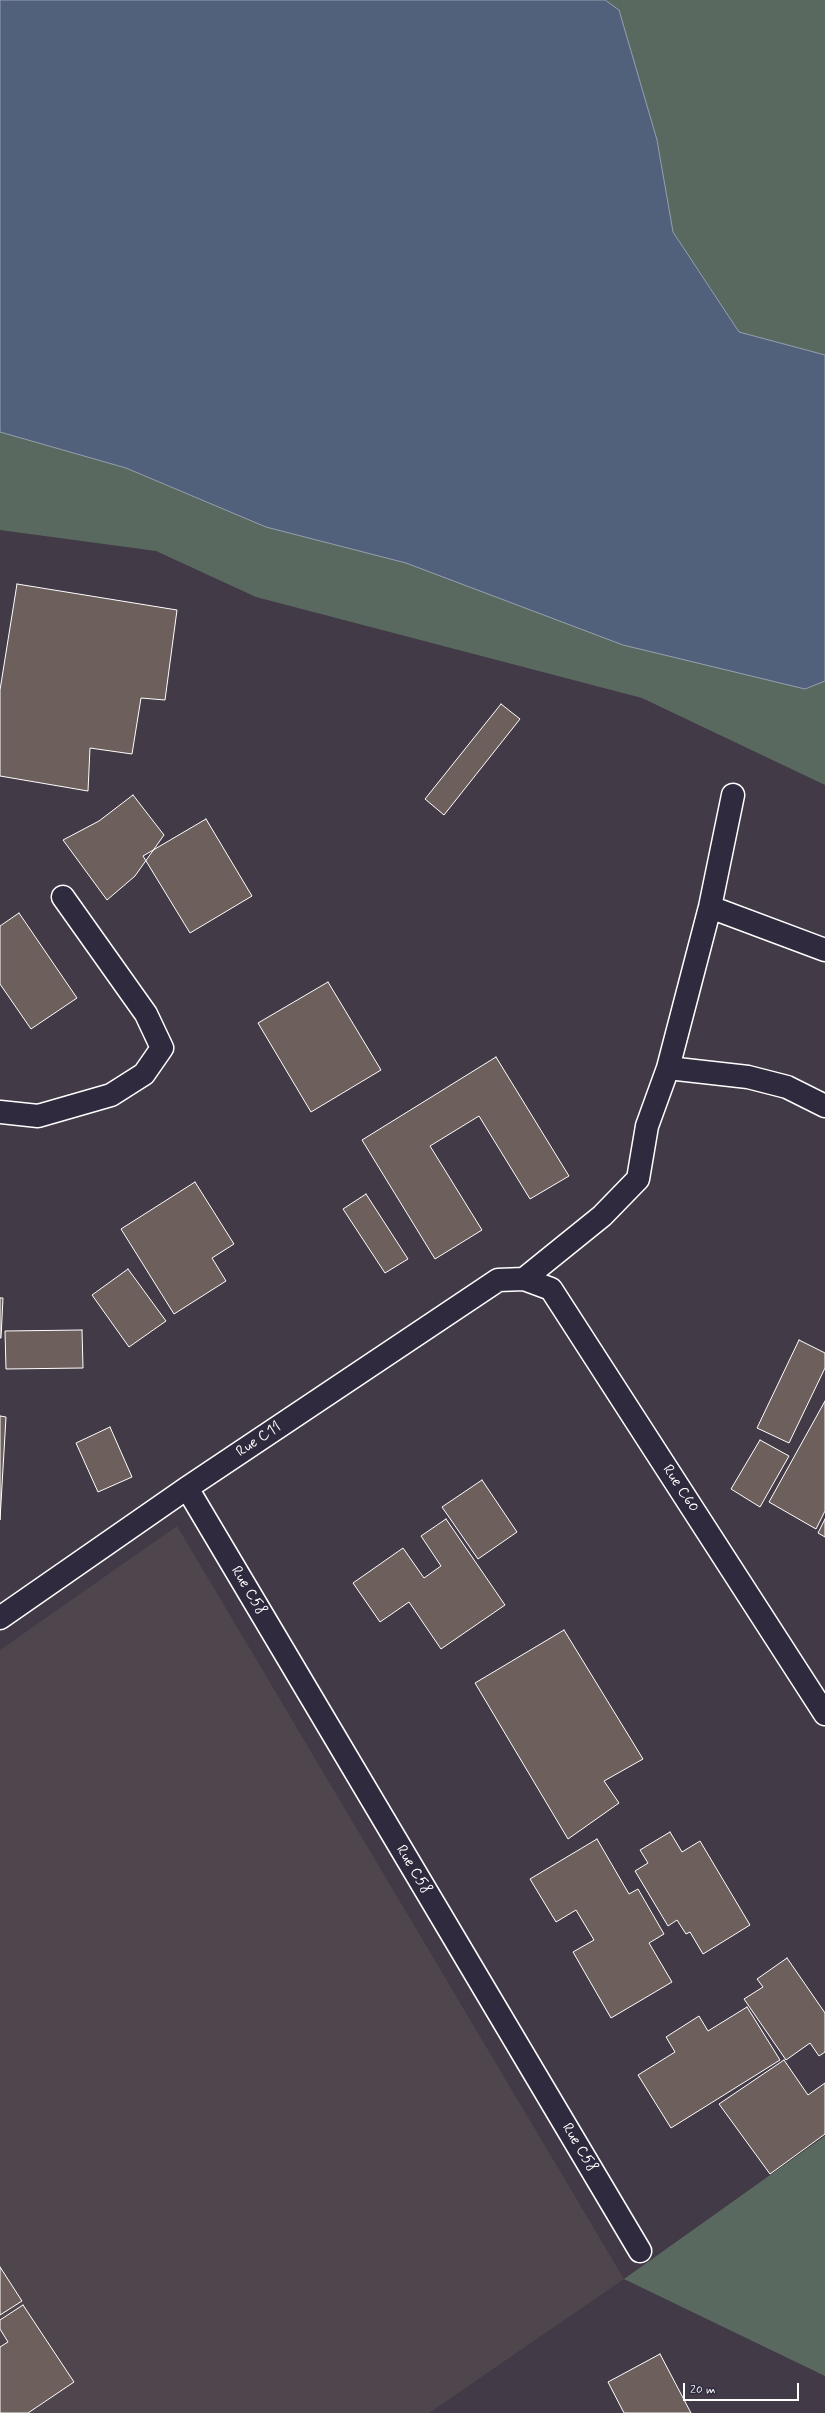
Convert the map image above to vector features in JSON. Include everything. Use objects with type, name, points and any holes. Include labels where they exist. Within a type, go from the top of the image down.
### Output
[{"type":"street","points":[[524,1279],[602,1216],[638,1179],[647,1126],[668,1068],[710,907],[733,796]]},
{"type":"street","points":[[0,1112],[38,1116],[110,1095],[144,1074],[162,1048],[146,1014],[63,897]]},
{"type":"street","points":[[710,907],[825,950]]},
{"type":"street","points":[[668,1068],[748,1077],[787,1087],[825,1106]]},
{"type":"street","name":"Rue C11","points":[[0,1618],[187,1488],[498,1280],[524,1279]]},
{"type":"street","name":"Rue C60","points":[[524,1279],[551,1289],[825,1714]]},
{"type":"street","name":"Rue C58","points":[[187,1488],[640,2251]]},
{"type":"shaded area","points":[[177,1526],[624,2279],[429,2413],[0,2413],[0,1650]]},
{"type":"green space","points":[[605,0],[825,0],[825,355],[739,332],[673,232],[657,140],[619,10]]},
{"type":"green space","points":[[0,432],[126,468],[266,527],[406,563],[805,689],[825,681],[825,785],[642,698],[256,597],[156,551],[0,530]]},
{"type":"green space","points":[[825,2136],[825,2376],[624,2279]]},
{"type":"water","points":[[0,0],[605,0],[619,10],[657,140],[673,232],[739,332],[825,355],[825,681],[805,689],[623,645],[406,563],[266,527],[126,468],[0,432]]},
{"type":"building","points":[[17,584],[177,610],[165,700],[141,698],[132,754],[90,748],[88,791],[0,776],[0,690]]},
{"type":"building","points":[[501,704],[520,719],[444,815],[425,799]]},
{"type":"building","points":[[133,795],[164,835],[135,876],[107,900],[63,840],[99,821]]},
{"type":"building","points":[[206,819],[252,896],[190,933],[143,856]]},
{"type":"building","points":[[19,913],[77,998],[31,1029],[0,984],[0,926]]},
{"type":"building","points":[[328,982],[381,1070],[311,1112],[258,1023]]},
{"type":"building","points":[[496,1057],[569,1176],[530,1199],[479,1116],[430,1146],[482,1230],[435,1259],[362,1140]]},
{"type":"building","points":[[195,1182],[234,1244],[212,1258],[226,1281],[174,1314],[121,1229]]},
{"type":"building","points":[[366,1194],[408,1259],[385,1273],[343,1209]]},
{"type":"building","points":[[128,1269],[166,1321],[129,1347],[92,1295]]},
{"type":"building","points":[[0,1298],[3,1298],[1,1338],[0,1338]]},
{"type":"building","points":[[82,1330],[83,1368],[6,1369],[5,1331]]},
{"type":"building","points":[[799,1340],[825,1353],[825,1368],[789,1443],[757,1428]]},
{"type":"building","points":[[825,1401],[825,1511],[816,1529],[769,1502]]},
{"type":"building","points":[[0,1416],[6,1417],[0,1520]]},
{"type":"building","points":[[110,1427],[132,1477],[98,1492],[76,1443]]},
{"type":"building","points":[[760,1440],[789,1456],[760,1507],[731,1489]]},
{"type":"building","points":[[482,1480],[517,1532],[478,1559],[442,1507]]},
{"type":"building","points":[[446,1519],[505,1605],[441,1649],[409,1602],[380,1622],[353,1583],[403,1548],[424,1578],[441,1566],[421,1536]]},
{"type":"building","points":[[825,1519],[825,1537],[818,1533]]},
{"type":"building","points":[[564,1630],[643,1759],[604,1781],[619,1803],[568,1839],[475,1683]]},
{"type":"building","points":[[670,1832],[682,1852],[700,1841],[750,1925],[703,1954],[690,1932],[686,1934],[677,1920],[668,1926],[635,1871],[648,1863],[640,1850]]},
{"type":"building","points":[[597,1839],[629,1894],[638,1889],[664,1934],[649,1943],[672,1982],[611,2018],[573,1952],[594,1940],[576,1910],[556,1922],[530,1879]]},
{"type":"building","points":[[787,1958],[825,2013],[825,2052],[819,2056],[810,2043],[786,2060],[744,1999],[763,1987],[757,1979]]},
{"type":"building","points":[[747,2007],[780,2060],[671,2128],[638,2075],[675,2052],[666,2037],[699,2016],[708,2031]]},
{"type":"building","points":[[784,2060],[808,2095],[825,2083],[825,2134],[770,2174],[719,2104]]},
{"type":"building","points":[[0,2267],[22,2301],[0,2315]]},
{"type":"building","points":[[23,2305],[74,2382],[28,2413],[0,2413],[0,2347],[8,2342],[0,2329],[0,2320]]},
{"type":"building","points":[[660,2354],[691,2413],[624,2413],[608,2382]]}]
